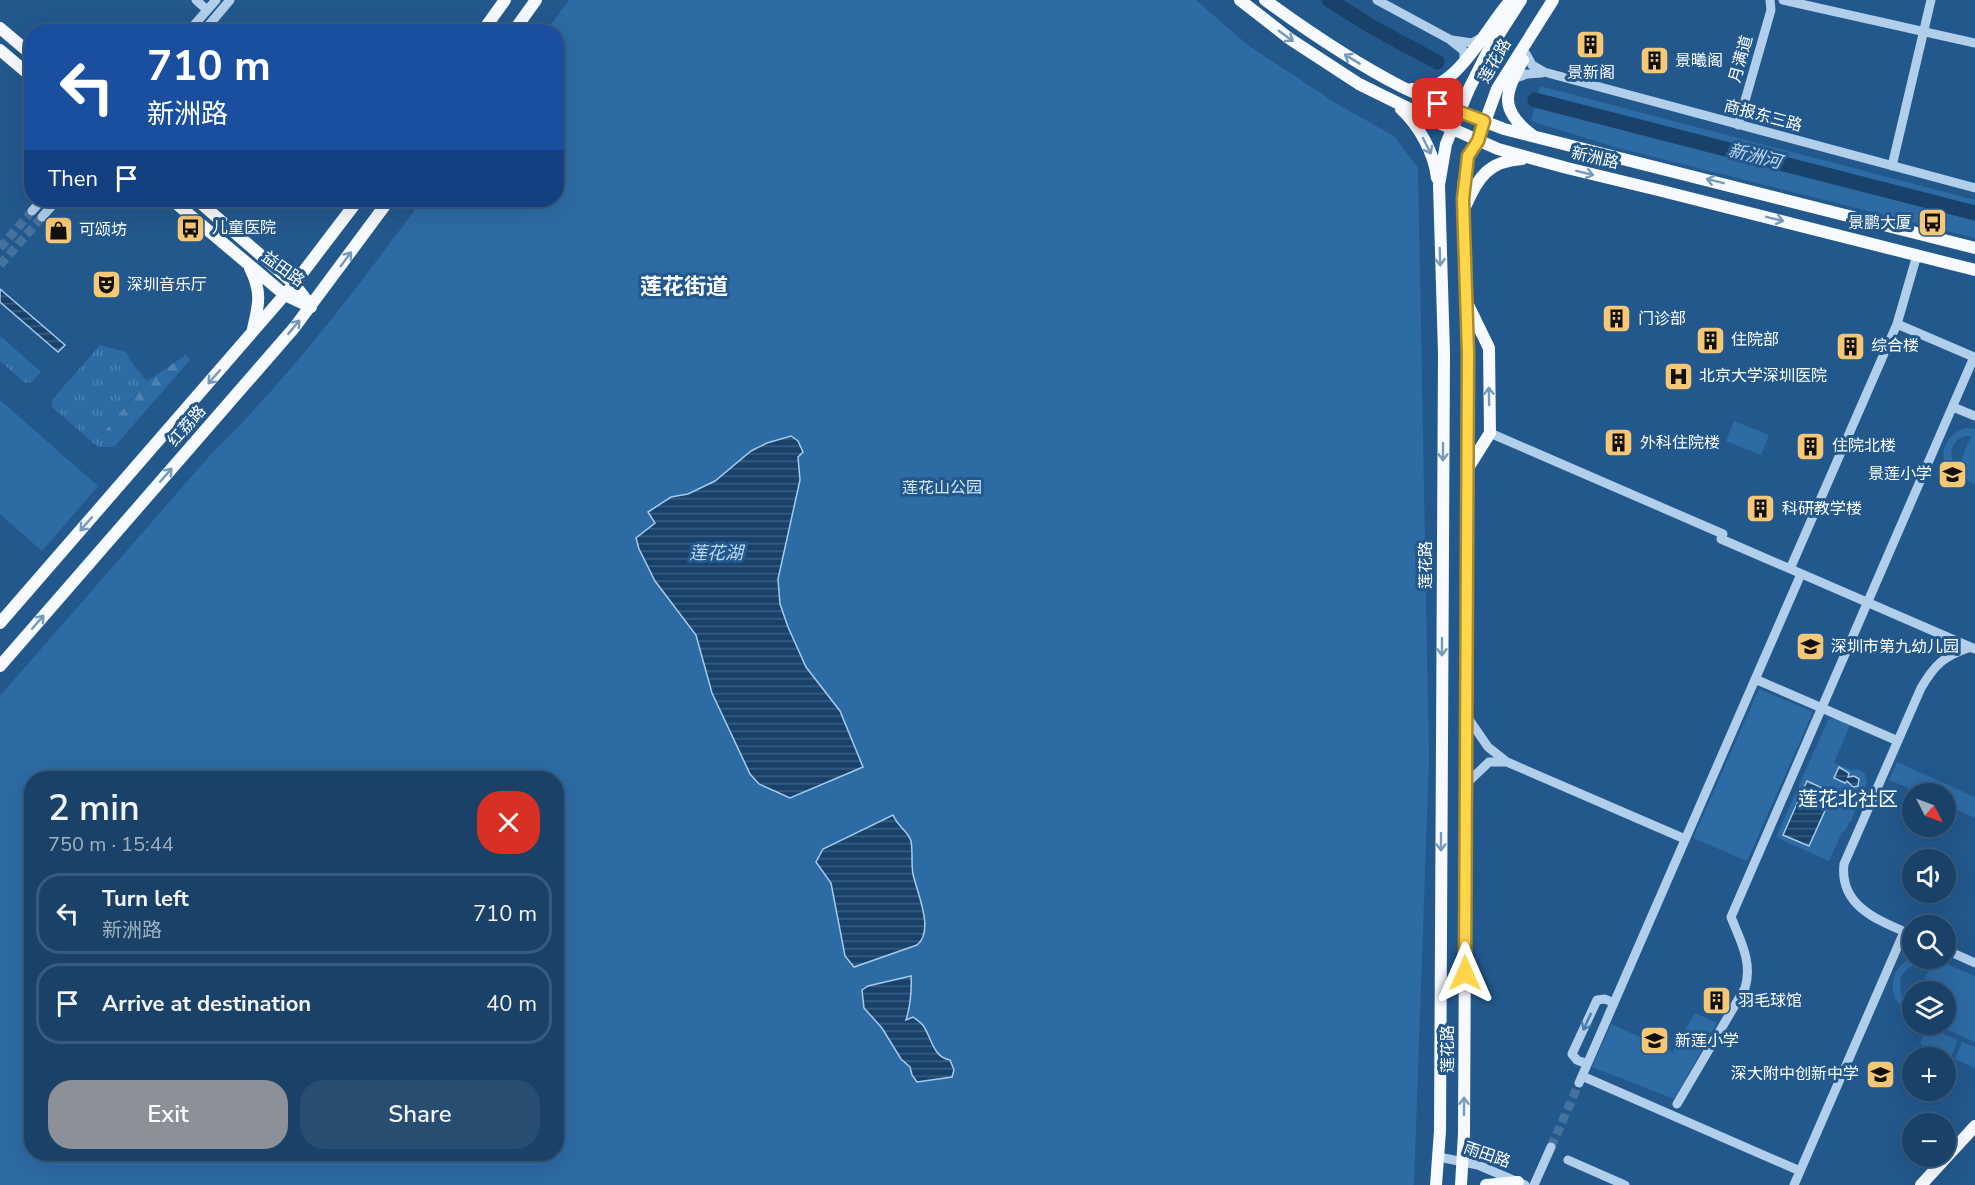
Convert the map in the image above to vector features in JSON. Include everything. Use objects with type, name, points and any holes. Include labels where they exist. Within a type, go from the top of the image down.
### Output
[{"type":"main road","points":[[488,24],[505,0]]},
{"type":"main road","points":[[519,24],[536,0]]},
{"type":"main road","name":"新洲路","points":[[1240,0],[1290,39],[1327,63],[1394,102],[1478,141],[1529,158],[1975,270]]},
{"type":"main road","name":"新洲路","points":[[1265,0],[1337,50],[1403,87],[1484,121],[1535,138],[1675,171],[1975,248]]},
{"type":"main road","points":[[1403,87],[1425,89],[1446,80],[1464,62],[1511,0]]},
{"type":"main road","name":"莲花路","points":[[1436,1185],[1439,1156],[1444,354],[1439,199],[1443,157],[1459,112],[1482,61],[1521,0]]},
{"type":"main road","name":"莲花路","points":[[1461,1185],[1467,469],[1463,212],[1467,161],[1478,141],[1497,89],[1553,0]]},
{"type":"main road","points":[[0,28],[24,48]]},
{"type":"main road","points":[[1535,29],[1507,95],[1509,107],[1519,123],[1535,138]]},
{"type":"main road","points":[[0,50],[24,70]]},
{"type":"main road","points":[[1394,102],[1416,126],[1431,156],[1436,170],[1439,199]]},
{"type":"main road","points":[[1463,212],[1474,186],[1487,171],[1507,160],[1529,158]]},
{"type":"main road","name":"益田路","points":[[180,207],[285,295],[311,307]]},
{"type":"main road","name":"益田路","points":[[205,207],[294,284],[311,307]]},
{"type":"main road","name":"红荔路","points":[[0,623],[285,295],[353,207]]},
{"type":"main road","name":"红荔路","points":[[0,666],[311,307],[384,207]]},
{"type":"main road","points":[[248,265],[260,296],[252,332]]},
{"type":"main road","points":[[1466,301],[1489,348],[1490,433],[1467,469]]},
{"type":"main road","points":[[1921,1185],[1975,1126]]},
{"type":"main road","points":[[1486,1185],[1522,1183]]},
{"type":"street","points":[[196,0],[207,10]]},
{"type":"street","points":[[195,24],[216,0]]},
{"type":"street","points":[[210,24],[230,0]]},
{"type":"street","points":[[1377,0],[1449,39],[1464,51],[1464,62]]},
{"type":"street","name":"月满道","points":[[1735,125],[1768,7],[1766,0]]},
{"type":"street","points":[[1783,0],[1975,43]]},
{"type":"street","points":[[1892,166],[1931,0]]},
{"type":"street","points":[[1449,39],[1468,43],[1477,42],[1481,38]]},
{"type":"street","name":"商报东三路","points":[[1526,54],[1532,65],[1544,72],[1975,188]]},
{"type":"street","name":"商报东三路","points":[[1513,79],[1544,72]]},
{"type":"street","points":[[32,211],[36,207]]},
{"type":"street","points":[[42,217],[51,207]]},
{"type":"street","points":[[1790,569],[1897,324],[1917,255]]},
{"type":"street","points":[[1677,1104],[1745,988],[1748,979],[1748,962],[1731,917],[1974,357],[1897,324]]},
{"type":"street","points":[[1953,407],[1975,416]]},
{"type":"street","points":[[1490,433],[1723,534],[1720,539],[1973,648]]},
{"type":"street","points":[[1800,1171],[1580,1080],[1801,574]]},
{"type":"street","points":[[1902,931],[1862,910],[1853,901],[1843,876],[1844,864],[1930,672],[1939,661],[1954,652],[1973,648]]},
{"type":"street","points":[[1755,679],[1898,741]]},
{"type":"street","points":[[1466,715],[1488,747],[1507,762]]},
{"type":"street","points":[[1466,784],[1489,762],[1496,760],[1507,762],[1685,839]]},
{"type":"street","points":[[1794,1185],[1902,947]]},
{"type":"street","points":[[1956,954],[1975,963]]},
{"type":"street","points":[[1587,1064],[1577,1060],[1572,1054],[1597,1000],[1605,999],[1614,1003]]},
{"type":"street","points":[[1534,1185],[1551,1147]]},
{"type":"street","name":"雨田路","points":[[1439,1156],[1478,1165],[1522,1183]]},
{"type":"street","points":[[1568,1160],[1625,1185]]},
{"type":"green space","name":"莲花山公园","points":[[569,0],[1196,0],[1249,46],[1337,104],[1394,136],[1418,168],[1429,759],[1414,1185],[0,1185],[0,696],[212,453],[269,393],[348,298],[417,207],[564,207],[564,24],[551,24]]},
{"type":"green space","points":[[1540,86],[1975,200],[1975,238],[1618,148],[1531,121]]},
{"type":"green space","points":[[0,336],[41,372],[32,382],[25,383],[0,361]]},
{"type":"green space","points":[[100,345],[126,352],[147,381],[101,434],[114,447],[98,447],[52,407],[52,400]]},
{"type":"green space","points":[[186,355],[190,360],[114,447],[101,435],[147,381]]},
{"type":"green space","points":[[0,400],[98,486],[42,551],[0,514]]},
{"type":"green space","points":[[1734,421],[1769,435],[1761,455],[1726,441]]},
{"type":"green space","points":[[1966,428],[1975,429],[1975,484],[1953,473],[1944,460],[1943,453],[1948,440]],"holes":[[[1971,436],[1958,467],[1953,462],[1951,451],[1953,446],[1960,439]]]},
{"type":"green space","points":[[1759,689],[1813,712],[1747,861],[1693,838]]},
{"type":"green space","points":[[1835,718],[1850,725],[1834,763],[1851,770],[1858,769],[1865,774],[1867,783],[1852,822],[1850,821],[1842,832],[1829,861],[1776,837],[1828,720]]},
{"type":"green space","points":[[1897,762],[1944,783],[1902,783],[1902,785],[1889,780]]},
{"type":"green space","points":[[1956,788],[1975,797],[1975,818],[1956,809]]},
{"type":"green space","points":[[1902,964],[1902,969],[1908,969],[1900,979],[1902,1008],[1897,1002],[1892,986],[1897,970]]},
{"type":"green space","points":[[1956,968],[1975,976],[1975,1042],[1956,1034],[1956,981],[1924,981],[1929,969]]},
{"type":"green space","points":[[1695,1013],[1717,1023],[1674,1099],[1592,1067],[1611,1024],[1675,1053],[1673,1051]]},
{"type":"green space","points":[[1924,1035],[1946,1035],[1958,1040],[1955,1047],[1927,1047],[1920,1044]]},
{"type":"green space","points":[[1962,1042],[1975,1047],[1975,1068],[1956,1059]]},
{"type":"water","points":[[0,289],[65,345],[58,352],[0,302]]},
{"type":"water","name":"莲花湖","points":[[791,436],[798,441],[803,452],[798,457],[800,480],[778,579],[780,604],[806,667],[840,711],[863,767],[790,798],[759,784],[750,774],[712,693],[696,635],[655,581],[636,538],[655,523],[648,512],[671,497],[688,494],[715,481],[751,451],[767,443]]},
{"type":"water","points":[[1839,767],[1849,773],[1848,777],[1854,776],[1859,779],[1858,786],[1853,787],[1847,781],[1845,783],[1834,778]]},
{"type":"water","points":[[1807,781],[1833,793],[1809,846],[1783,835]]},
{"type":"water","points":[[893,815],[911,841],[913,874],[923,911],[925,931],[917,945],[854,967],[845,956],[831,883],[816,862],[823,849]]},
{"type":"water","points":[[911,976],[909,1010],[906,1020],[913,1017],[923,1026],[936,1051],[950,1060],[954,1070],[952,1077],[917,1082],[910,1067],[901,1059],[882,1028],[864,1008],[862,990],[868,986]]},
{"type":"waterway","name":"新洲河","points":[[1329,0],[1374,28],[1437,62]]},
{"type":"waterway","name":"新洲河","points":[[1535,100],[1975,213]]},
{"type":"tunnel","points":[[0,248],[32,211]]},
{"type":"tunnel","points":[[0,265],[42,217]]},
{"type":"tunnel","points":[[1551,1147],[1579,1083]]},
{"type":"place","name":"景新阁","points":[[1591,45]]},
{"type":"place","name":"景曦阁","points":[[1654,61]]},
{"type":"place","name":"景鹏大厦","points":[[1933,223]]},
{"type":"place","name":"儿童医院","points":[[191,228]]},
{"type":"place","name":"可颂坊","points":[[58,230]]},
{"type":"place","name":"深圳音乐厅","points":[[106,285]]},
{"type":"place","name":"门诊部","points":[[1617,319]]},
{"type":"place","name":"住院部","points":[[1710,340]]},
{"type":"place","name":"综合楼","points":[[1850,346]]},
{"type":"place","name":"北京大学深圳医院","points":[[1678,376]]},
{"type":"place","name":"外科住院楼","points":[[1619,443]]},
{"type":"place","name":"住院北楼","points":[[1811,446]]},
{"type":"place","name":"景莲小学","points":[[1953,474]]},
{"type":"place","name":"科研教学楼","points":[[1761,509]]},
{"type":"place","name":"深圳市第九幼儿园","points":[[1810,647]]},
{"type":"place","name":"羽毛球馆","points":[[1717,1001]]},
{"type":"place","name":"新莲小学","points":[[1654,1041]]},
{"type":"place","name":"深大附中创新中学","points":[[1880,1074]]},
{"type":"district","name":"莲花街道","points":[[684,287]]},
{"type":"district","name":"莲花北社区","points":[[1848,799]]},
{"type":"route","points":[[1438,104],[1484,121],[1478,141],[1468,156],[1463,199],[1468,353],[1465,973]]}]
